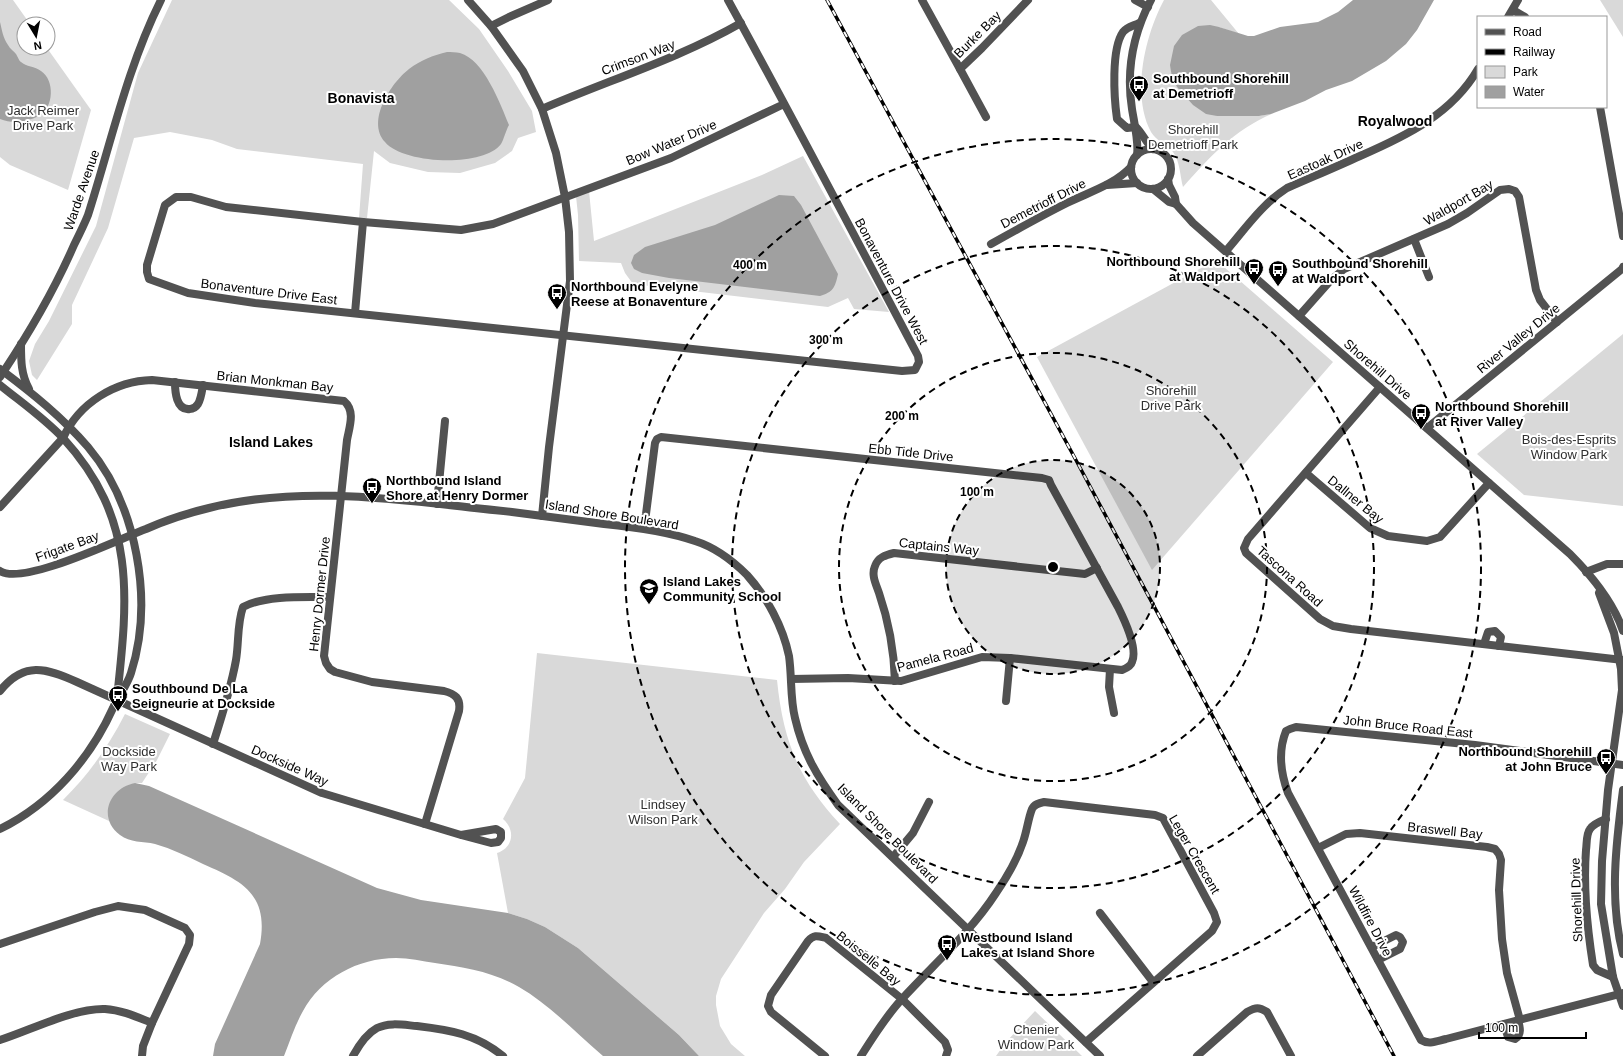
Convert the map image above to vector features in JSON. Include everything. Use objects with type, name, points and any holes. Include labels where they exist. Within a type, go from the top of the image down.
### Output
[{"type":"street","name":"Warde Avenue","points":[[1,372],[21,344],[60,277],[87,216],[132,72],[153,16],[161,0]]},
{"type":"street","points":[[468,0],[491,26],[523,71],[542,109],[556,153],[565,197],[569,232],[570,281],[549,447],[542,516]]},
{"type":"street","points":[[491,26],[548,0]]},
{"type":"street","name":"Bonaventure Drive West","points":[[564,335],[902,371],[915,370],[919,362],[918,356],[728,0]]},
{"type":"street","name":"Burke Bay","points":[[922,0],[986,117]]},
{"type":"street","name":"Burke Bay","points":[[960,69],[1028,0]]},
{"type":"street","points":[[1135,0],[1150,3]]},
{"type":"street","points":[[1518,0],[1511,13],[1522,16]]},
{"type":"street","name":"Shorehill Drive","points":[[1131,167],[1137,155],[1136,127],[1132,111],[1130,92],[1130,66],[1139,23],[1150,3]]},
{"type":"street","name":"Crimson Way","points":[[542,109],[676,56],[719,36],[741,23]]},
{"type":"street","name":"Shorehill Drive","points":[[1136,127],[1127,128],[1117,119],[1115,74],[1120,38],[1126,29],[1139,23]]},
{"type":"street","name":"Eastoak Drive","points":[[1226,251],[1266,204],[1280,193],[1287,188],[1397,140],[1420,127],[1442,112],[1459,94],[1477,70]]},
{"type":"street","name":"Bow Water Drive","points":[[565,197],[671,158],[784,104]]},
{"type":"street","points":[[1600,108],[1623,236]]},
{"type":"street","name":"Shorehill Drive","points":[[1136,127],[1149,146],[1163,153],[1168,158],[1171,169],[1168,179],[1176,204],[1193,223],[1570,554],[1610,602],[1618,615],[1623,631]]},
{"type":"street","points":[[1137,155],[1146,150],[1153,149]]},
{"type":"street","points":[[1131,167],[1132,174],[1137,183]]},
{"type":"street","name":"Demetrioff Drive","points":[[991,244],[1055,209],[1107,185],[1131,167]]},
{"type":"street","points":[[1153,189],[1162,186],[1168,179]]},
{"type":"street","name":"Shorehill Drive","points":[[1137,183],[1144,188],[1153,189],[1169,202],[1176,204]]},
{"type":"street","name":"Demetrioff Drive","points":[[1107,185],[1137,183]]},
{"type":"street","name":"Waldport Bay","points":[[1299,316],[1330,281],[1344,269],[1414,239],[1468,213],[1500,190],[1509,189],[1515,191],[1519,197],[1536,290],[1540,300],[1557,322]]},
{"type":"street","name":"Bonaventure Drive East","points":[[564,335],[254,304],[188,292],[149,279],[146,272],[147,264],[165,205],[176,197],[191,197],[226,207],[363,222],[461,230],[493,224],[565,197]]},
{"type":"street","points":[[355,313],[363,222]]},
{"type":"street","points":[[1414,239],[1429,277]]},
{"type":"street","name":"River Valley Drive","points":[[1427,428],[1623,267]]},
{"type":"street","points":[[21,344],[21,365],[24,380],[30,392]]},
{"type":"street","points":[[0,829],[20,818],[42,802],[79,765],[97,740],[131,674],[137,647],[141,610],[139,574],[132,535],[114,489],[101,465],[88,448],[56,414],[30,392],[1,372]]},
{"type":"street","name":"Brian Monkman Bay","points":[[68,426],[108,390],[142,380],[175,382],[344,401],[349,406],[351,414],[341,495]]},
{"type":"street","name":"Brian Monkman Bay","points":[[175,382],[178,403],[182,408],[186,409],[195,408],[203,385]]},
{"type":"street","points":[[0,386],[41,417],[63,438],[92,475],[106,502],[119,540],[124,569],[125,605],[123,645],[117,700]]},
{"type":"street","name":"Tascona Road","points":[[1380,387],[1248,539],[1244,548],[1251,559],[1320,619],[1333,626],[1622,660]]},
{"type":"street","points":[[437,504],[445,421]]},
{"type":"street","points":[[0,507],[63,438],[68,426]]},
{"type":"street","name":"Ebb Tide Drive","points":[[643,528],[655,443],[657,439],[661,437],[1042,478],[1048,480],[1051,485],[1118,607],[1127,628],[1133,652],[1133,661],[1131,664]]},
{"type":"street","name":"Dallner Bay","points":[[1306,473],[1370,528],[1388,536],[1427,541],[1440,537],[1489,483]]},
{"type":"street","name":"Island Shore Boulevard","points":[[119,540],[170,520],[233,503],[284,496],[341,495],[437,504],[643,528],[698,542],[726,558],[746,574],[763,595],[782,630],[788,656],[792,705],[801,741],[811,765],[838,805],[1100,1056]]},
{"type":"street","name":"Henry Dormer Drive","points":[[341,495],[324,656],[326,663],[330,669],[335,672],[372,682],[451,693],[457,696],[459,701],[459,711],[425,824]]},
{"type":"street","name":"Frigate Bay","points":[[0,571],[4,574],[13,575],[49,568],[119,540]]},
{"type":"street","name":"Captains Way","points":[[895,681],[891,632],[874,577],[875,565],[880,558],[885,555],[894,553],[1085,574],[1097,568]]},
{"type":"street","points":[[1586,572],[1600,565],[1611,563],[1623,564]]},
{"type":"street","name":"Shorehill Drive","points":[[1597,587],[1609,616],[1622,660],[1622,690],[1602,860],[1601,904],[1613,977],[1621,994],[1623,1006]]},
{"type":"street","points":[[213,744],[230,690],[236,658],[240,616],[243,607],[251,603],[283,598],[330,597]]},
{"type":"street","points":[[1484,644],[1488,632],[1495,631],[1501,636],[1499,646]]},
{"type":"street","name":"Pamela Road","points":[[791,679],[848,678],[895,681],[908,680],[978,658],[1010,658],[1122,670],[1131,664]]},
{"type":"street","points":[[1006,701],[1010,658]]},
{"type":"street","points":[[1110,669],[1108,687],[1114,713]]},
{"type":"street","name":"Dockside Way","points":[[0,691],[6,684],[22,673],[34,670],[46,670],[58,673],[322,793],[460,835]]},
{"type":"street","name":"John Bruce Road East","points":[[1286,732],[1296,727],[1475,745],[1623,765]]},
{"type":"street","name":"Wildfire Drive","points":[[1286,732],[1281,762],[1282,777],[1288,793],[1421,1040],[1425,1043],[1431,1043],[1621,994]]},
{"type":"street","points":[[1623,790],[1616,862],[1616,902],[1619,937],[1623,954]]},
{"type":"street","points":[[893,858],[913,833],[929,802]]},
{"type":"street","name":"Leger Crescent","points":[[969,929],[996,893],[1011,869],[1023,842],[1032,809],[1038,803],[1044,802],[1155,815],[1163,818],[1214,913],[1217,922],[1212,931],[1086,1042]]},
{"type":"street","name":"Shorehill Drive","points":[[1606,819],[1597,823],[1590,829],[1587,837],[1585,882],[1593,965],[1597,970],[1613,977]]},
{"type":"street","name":"Braswell Bay","points":[[1318,848],[1346,834],[1360,833],[1495,849],[1501,860],[1499,890],[1503,946],[1507,973],[1519,1020]]},
{"type":"street","points":[[0,944],[95,912],[118,906],[145,910],[185,928],[190,935],[189,944],[152,1023],[143,1046],[142,1056]]},
{"type":"street","points":[[1100,913],[1153,982]]},
{"type":"street","points":[[861,1056],[902,1000],[969,929]]},
{"type":"street","name":"Boisselle Bay","points":[[825,1056],[771,1012],[768,1006],[771,995],[812,937],[817,935],[826,938],[902,1000]]},
{"type":"street","points":[[1372,947],[1396,935],[1404,942],[1400,949],[1378,960]]},
{"type":"street","points":[[902,1000],[945,1042],[948,1050],[946,1056]]},
{"type":"street","points":[[1196,1056],[1247,1012],[1254,1008],[1260,1007],[1267,1012],[1291,1056]]},
{"type":"street","points":[[0,1040],[69,1015],[94,1009],[118,1011],[152,1023]]},
{"type":"street","points":[[1504,1024],[1508,1037],[1515,1039],[1518,1037],[1520,1031],[1519,1020]]},
{"type":"street","points":[[353,1056],[360,1043],[377,1028],[398,1024],[443,1029],[463,1034],[488,1045],[503,1056]]},
{"type":"green space","name":"Jack Reimer Drive Park","points":[[0,0],[13,0],[24,16],[16,16],[16,56],[53,56],[91,110],[68,190],[10,165],[0,157]]},
{"type":"green space","points":[[172,0],[449,0],[479,29],[508,71],[532,111],[536,132],[518,138],[512,151],[495,163],[460,173],[428,172],[390,163],[374,151],[367,218],[359,218],[363,164],[237,149],[212,140],[170,132],[134,138],[108,228],[72,305],[72,324],[37,380],[32,375],[29,361],[35,344],[49,321],[96,226],[138,73]]},
{"type":"green space","name":"Shorehill Demetrioff Park","points":[[1164,0],[1211,0],[1239,34],[1219,27],[1171,72],[1177,87],[1217,116],[1259,116],[1274,113],[1247,127],[1235,136],[1214,154],[1183,187],[1175,156],[1171,149],[1156,138],[1151,132],[1145,117],[1142,101],[1141,83],[1146,47],[1157,14]]},
{"type":"green space","points":[[1600,0],[1623,0],[1623,37]]},
{"type":"green space","points":[[803,156],[889,312],[854,309],[848,298],[828,307],[633,284],[625,273],[621,263],[579,261],[576,196],[589,191],[594,241],[762,175]]},
{"type":"green space","name":"Shorehill Drive Park","points":[[1216,260],[1333,362],[1152,570],[1037,357]]},
{"type":"green space","name":"Bois-des-Esprits Window Park","points":[[1623,334],[1623,506],[1524,495],[1477,454]]},
{"type":"green space","name":"Lindsey Wilson Park","points":[[537,653],[777,680],[783,721],[795,758],[813,791],[840,824],[804,862],[785,889],[764,913],[721,979],[716,996],[720,1026],[731,1044],[745,1056],[699,1056],[679,1035],[578,948],[545,927],[508,913],[497,853],[507,847],[511,838],[510,828],[503,819],[525,778]]},
{"type":"green space","name":"Dockside Way Park","points":[[125,714],[170,734],[157,760],[142,783],[135,783],[108,813],[109,821],[63,800],[82,780],[98,759],[112,738]]},
{"type":"green space","name":"Chenier Window Park","points":[[1035,1011],[1082,1056],[996,1056],[1006,1042]]},
{"type":"water","points":[[1353,0],[1434,0],[1417,30],[1406,44],[1386,61],[1352,81],[1326,90],[1305,101],[1271,114],[1259,116],[1217,116],[1206,114],[1193,105],[1177,87],[1172,78],[1170,65],[1174,46],[1182,35],[1198,26],[1210,25],[1248,36],[1254,36],[1280,27],[1318,22],[1338,12]]},
{"type":"water","points":[[0,22],[6,42],[20,61],[25,65],[36,68],[46,75],[49,81],[51,94],[48,107],[39,116],[20,122],[5,121],[0,119]]},
{"type":"water","points":[[447,52],[460,53],[469,57],[477,64],[490,83],[509,125],[501,144],[492,152],[478,157],[461,160],[425,159],[408,155],[394,149],[385,142],[380,133],[378,124],[379,113],[388,93],[402,75],[409,69],[428,58]]},
{"type":"water","points":[[779,195],[794,196],[801,205],[838,274],[833,289],[828,293],[820,296],[669,278],[642,273],[634,269],[631,263],[634,255],[645,247],[715,225]]},
{"type":"water","points":[[135,783],[149,786],[377,888],[421,900],[508,913],[545,927],[578,948],[679,1035],[699,1056],[603,1056],[541,1002],[519,987],[499,977],[467,968],[406,958],[396,958],[382,959],[355,966],[330,980],[311,999],[303,1011],[284,1056],[213,1056],[215,1044],[260,944],[262,927],[260,913],[256,901],[250,892],[230,877],[167,848],[124,838],[113,828],[109,820],[109,804],[118,791]]},
{"type":"railway","points":[[827,0],[1077,462],[1394,1056]]},
{"type":"place","name":"Southbound Shorehill at Demetrioff","points":[[1139,102]]},
{"type":"place","name":"Northbound Shorehill at Waldport","points":[[1254,285]]},
{"type":"place","name":"Southbound Shorehill at Waldport","points":[[1278,287]]},
{"type":"place","name":"Northbound Evelyne Reese at Bonaventure","points":[[557,310]]},
{"type":"place","name":"Northbound Shorehill at River Valley","points":[[1421,430]]},
{"type":"place","name":"Northbound Island Shore at Henry Dormer","points":[[372,504]]},
{"type":"place","name":"Island Lakes Community School","points":[[649,605]]},
{"type":"place","name":"Southbound De La Seigneurie at Dockside","points":[[118,712]]},
{"type":"place","name":"Northbound Shorehill at John Bruce","points":[[1606,775]]},
{"type":"place","name":"Westbound Island Lakes at Island Shore","points":[[947,961]]},
{"type":"district","name":"Bonavista","points":[[361,98]]},
{"type":"district","name":"Royalwood","points":[[1395,121]]},
{"type":"district","name":"Island Lakes","points":[[271,442]]}]
